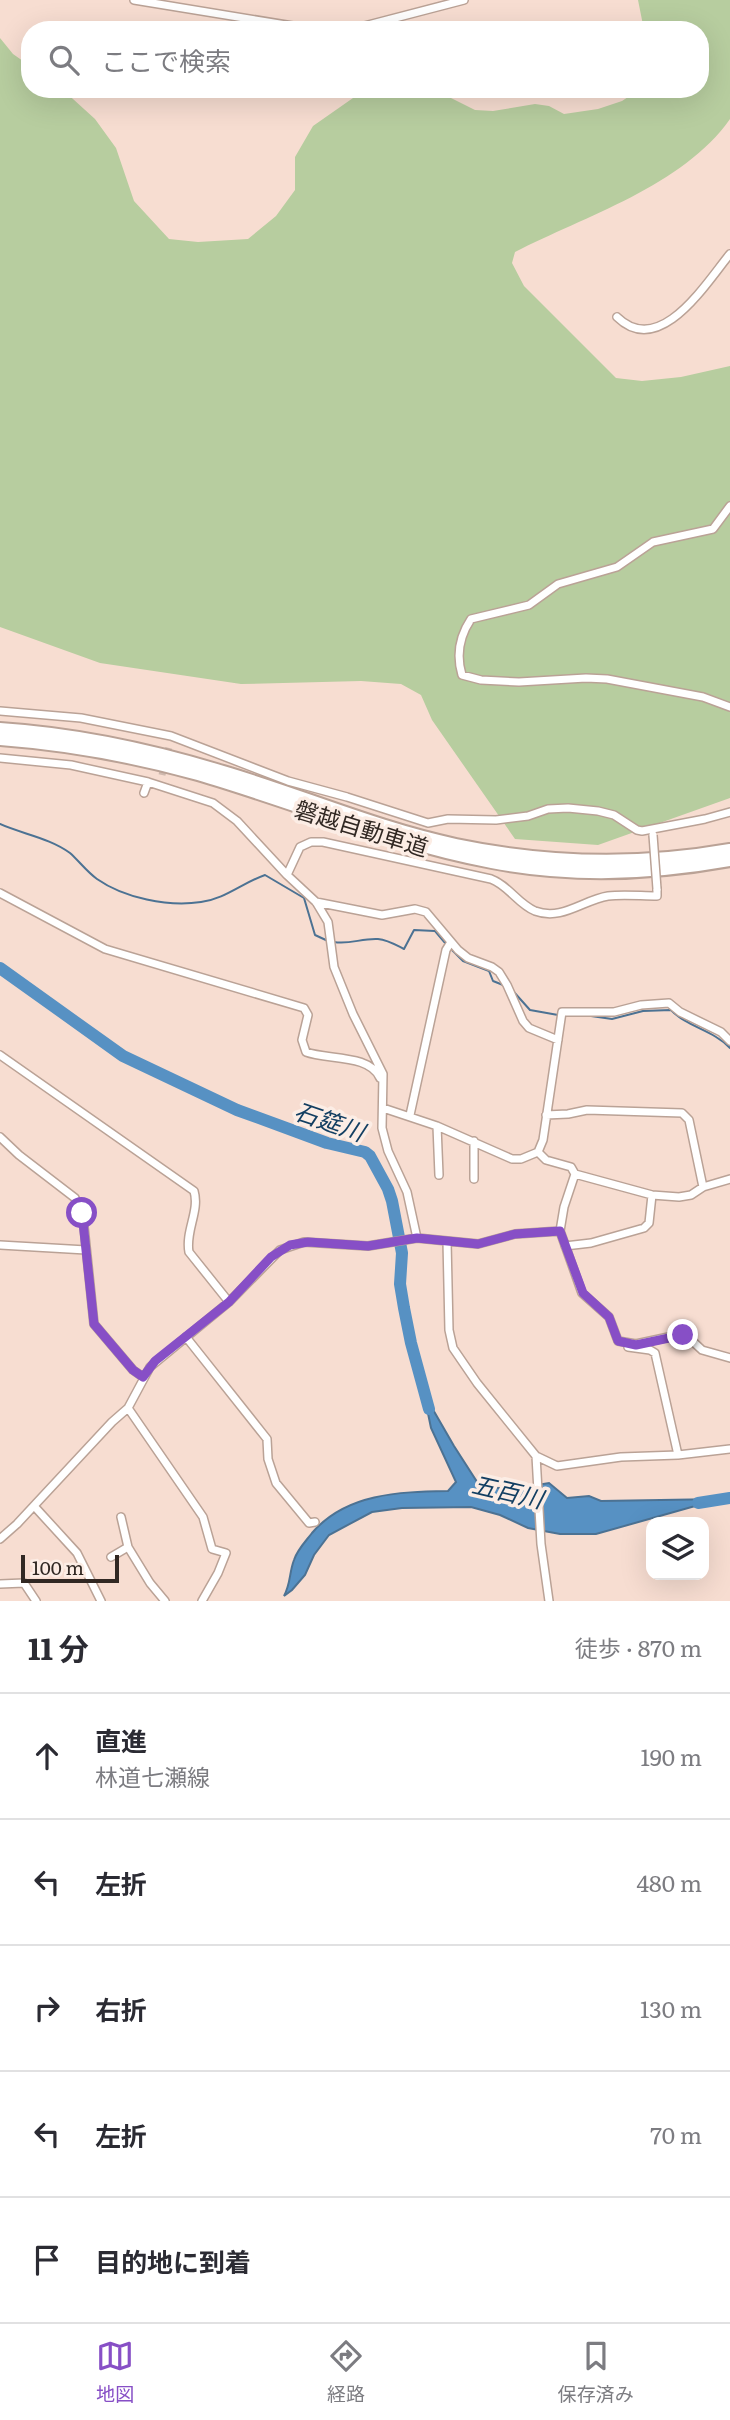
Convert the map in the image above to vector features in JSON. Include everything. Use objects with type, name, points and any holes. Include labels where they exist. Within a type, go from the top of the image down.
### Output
[{"type":"highway","name":"磐越自動車道","points":[[0,729],[59,735],[141,750],[225,772],[398,830],[495,852],[551,859],[610,861],[680,858],[730,850]]},
{"type":"highway","name":"磐越自動車道","points":[[0,738],[112,753],[170,767],[399,841],[495,863],[611,872],[681,868],[730,860]]},
{"type":"street","points":[[134,0],[262,21]]},
{"type":"street","points":[[423,0],[426,9]]},
{"type":"street","points":[[382,21],[464,0]]},
{"type":"street","points":[[617,317],[633,327],[648,328],[675,320],[730,254]]},
{"type":"street","points":[[730,506],[713,529],[653,542],[617,567],[558,584],[529,605],[471,619],[461,638],[458,662],[462,675],[481,680],[534,682],[607,679],[703,697],[730,706]]},
{"type":"street","points":[[0,711],[80,718],[171,736],[288,781],[428,824],[448,819],[496,820],[528,816],[548,809],[568,808],[614,815],[637,830],[652,832],[730,812]]},
{"type":"street","points":[[169,747],[171,736]]},
{"type":"street","points":[[0,758],[71,765],[160,785],[213,803],[237,821],[316,902],[328,922],[334,967],[353,1014],[379,1062],[384,1084],[382,1128],[388,1151],[407,1192],[414,1239]]},
{"type":"street","points":[[160,785],[162,775]]},
{"type":"street","points":[[144,793],[148,782]]},
{"type":"street","points":[[287,875],[300,847],[311,842],[323,842],[491,879],[500,883],[534,911],[547,914],[569,911],[611,895],[657,896],[652,832]]},
{"type":"street","points":[[0,892],[105,949],[304,1008],[308,1015],[302,1040],[306,1052],[367,1065],[377,1071],[384,1084]]},
{"type":"street","points":[[316,902],[382,915],[423,911],[432,917],[465,956],[499,972],[528,1028],[558,1040]]},
{"type":"street","points":[[410,1115],[446,950],[451,942]]},
{"type":"street","points":[[538,1153],[543,1140],[562,1012],[614,1012],[641,1005],[673,1004],[680,1012],[721,1032],[730,1041]]},
{"type":"street","points":[[0,1055],[194,1191],[189,1252],[229,1302]]},
{"type":"street","points":[[383,1108],[410,1115],[515,1159],[538,1153]]},
{"type":"street","points":[[546,1115],[587,1110],[682,1113],[689,1120],[703,1186]]},
{"type":"street","points":[[437,1126],[439,1175]]},
{"type":"street","points":[[0,1137],[75,1198],[82,1213],[94,1324],[133,1370],[143,1377]]},
{"type":"street","points":[[474,1141],[474,1179]]},
{"type":"street","points":[[538,1153],[546,1160],[571,1167],[575,1174],[652,1195],[684,1196],[703,1186],[730,1179]]},
{"type":"street","points":[[575,1174],[564,1207],[560,1231],[565,1246],[583,1293],[609,1317],[617,1340],[632,1349],[655,1353],[678,1455]]},
{"type":"street","points":[[565,1246],[591,1243],[644,1228],[649,1223],[652,1195]]},
{"type":"street","points":[[0,1539],[128,1408],[143,1377],[155,1361],[229,1302],[271,1257],[286,1247],[308,1242],[356,1246],[414,1239],[478,1244],[515,1234],[560,1231]]},
{"type":"street","points":[[447,1241],[449,1330],[453,1348],[477,1383],[536,1456],[557,1466],[621,1457],[678,1455],[730,1448]]},
{"type":"street","points":[[0,1245],[86,1250]]},
{"type":"street","points":[[625,1344],[636,1345],[684,1335],[702,1350],[730,1358]]},
{"type":"street","points":[[186,1337],[267,1439],[269,1466],[279,1488],[309,1524],[315,1522]]},
{"type":"street","points":[[128,1408],[202,1517],[208,1532],[209,1545],[212,1549],[226,1553],[202,1601]]},
{"type":"street","points":[[536,1456],[541,1544],[549,1601]]},
{"type":"street","points":[[34,1506],[77,1553],[101,1601]]},
{"type":"street","points":[[121,1517],[128,1548],[164,1601]]},
{"type":"street","points":[[111,1557],[128,1548]]},
{"type":"street","points":[[0,1584],[24,1583],[36,1601]]},
{"type":"green space","points":[[638,0],[730,0],[730,119],[710,142],[660,181],[515,252],[512,263],[524,286],[616,378],[642,381],[681,377],[730,366],[730,798],[598,845],[515,839],[432,720],[421,695],[401,684],[361,681],[241,684],[100,663],[0,627],[0,38],[21,60],[21,98],[72,98],[95,119],[116,148],[134,201],[169,239],[198,242],[248,239],[276,216],[295,190],[295,157],[313,126],[353,98],[451,98],[475,110],[493,111],[535,104],[549,106],[564,114],[598,109],[626,98],[709,98],[709,21],[642,21]]},
{"type":"water","points":[[424,1394],[481,1488],[518,1488],[549,1483],[567,1498],[589,1496],[601,1501],[720,1499],[656,1517],[646,1517],[646,1520],[596,1534],[560,1534],[528,1528],[500,1515],[471,1507],[402,1508],[372,1512],[329,1535],[314,1555],[305,1575],[284,1596],[299,1549],[326,1520],[341,1510],[374,1497],[448,1491],[456,1482],[431,1428]]},
{"type":"waterway","points":[[0,824],[62,848],[108,886],[147,900],[175,903],[210,900],[265,875],[304,898],[315,935],[328,941]]},
{"type":"waterway","points":[[334,942],[378,939],[404,949],[414,930],[435,931],[446,944]]},
{"type":"waterway","points":[[450,948],[463,961],[489,971],[493,981],[503,985]]},
{"type":"waterway","name":"石筵川","points":[[0,968],[123,1056],[237,1110],[327,1143],[365,1152],[370,1156],[392,1201],[402,1253],[400,1284],[404,1308],[429,1409]]},
{"type":"waterway","points":[[513,991],[530,1010],[558,1015]]},
{"type":"waterway","points":[[584,1015],[612,1019],[643,1011],[671,1010],[730,1048]]},
{"type":"waterway","name":"五百川","points":[[698,1503],[730,1498]]},
{"type":"tunnel","points":[[162,775],[169,747]]},
{"type":"route","points":[[82,1213],[94,1324],[133,1370],[143,1377],[155,1361],[229,1302],[271,1257],[286,1247],[304,1242],[368,1246],[417,1238],[478,1244],[515,1234],[560,1231],[583,1293],[609,1317],[618,1341],[636,1345],[683,1335]]}]
